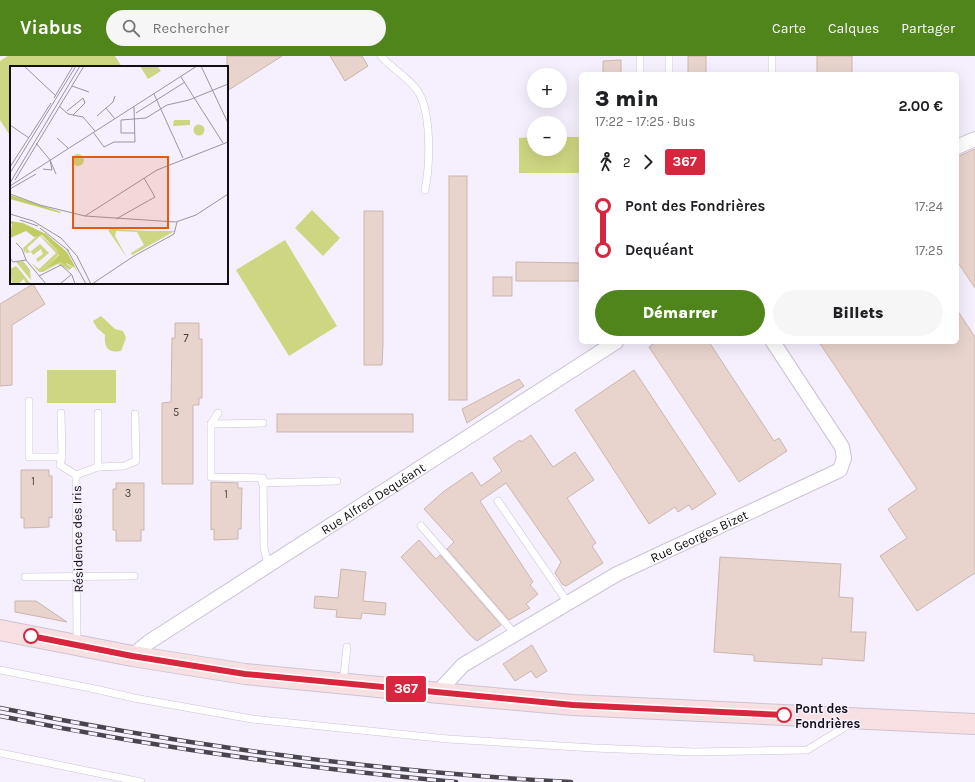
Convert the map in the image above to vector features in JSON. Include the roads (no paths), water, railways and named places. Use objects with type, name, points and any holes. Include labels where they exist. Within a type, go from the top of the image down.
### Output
[{"type":"street","points":[[959,146],[975,139]]},
{"type":"street","name":"Rue Alfred Dequéant","points":[[132,656],[149,642],[268,564],[613,344]]},
{"type":"street","name":"Rue Georges Bizet","points":[[438,692],[463,665],[617,574],[840,470],[844,458],[842,447],[774,344]]},
{"type":"street","points":[[0,630],[132,656],[245,674],[573,705],[727,711],[857,720],[975,724]]},
{"type":"lane","points":[[381,56],[399,71],[417,90],[423,102],[426,114],[428,151],[425,190]]},
{"type":"lane","points":[[640,56],[640,72]]},
{"type":"lane","points":[[669,56],[669,72]]},
{"type":"lane","points":[[772,56],[772,72]]},
{"type":"lane","points":[[29,401],[29,457],[62,457],[61,413]]},
{"type":"lane","points":[[98,413],[98,467]]},
{"type":"lane","points":[[218,413],[211,424],[211,477],[263,478],[264,548],[268,564]]},
{"type":"lane","points":[[76,475],[98,467],[124,466],[136,461],[135,414]]},
{"type":"lane","points":[[211,424],[263,423]]},
{"type":"lane","name":"Résidence des Iris","points":[[62,457],[60,465],[76,475],[78,577],[77,646]]},
{"type":"lane","points":[[262,483],[337,481]]},
{"type":"lane","points":[[498,501],[568,603]]},
{"type":"lane","points":[[421,526],[515,634]]},
{"type":"lane","points":[[25,577],[134,576]]},
{"type":"lane","points":[[343,683],[346,647]]},
{"type":"lane","points":[[0,670],[134,698],[252,719],[448,739],[594,748],[694,752],[807,750],[857,720]]},
{"type":"lane","points":[[0,753],[142,782]]},
{"type":"railway","points":[[0,708],[71,722],[284,756],[428,772],[571,782]]},
{"type":"railway","points":[[0,716],[170,747],[341,770],[456,782]]},
{"type":"place","name":"Pont des Fondrières","points":[[784,715]]}]
